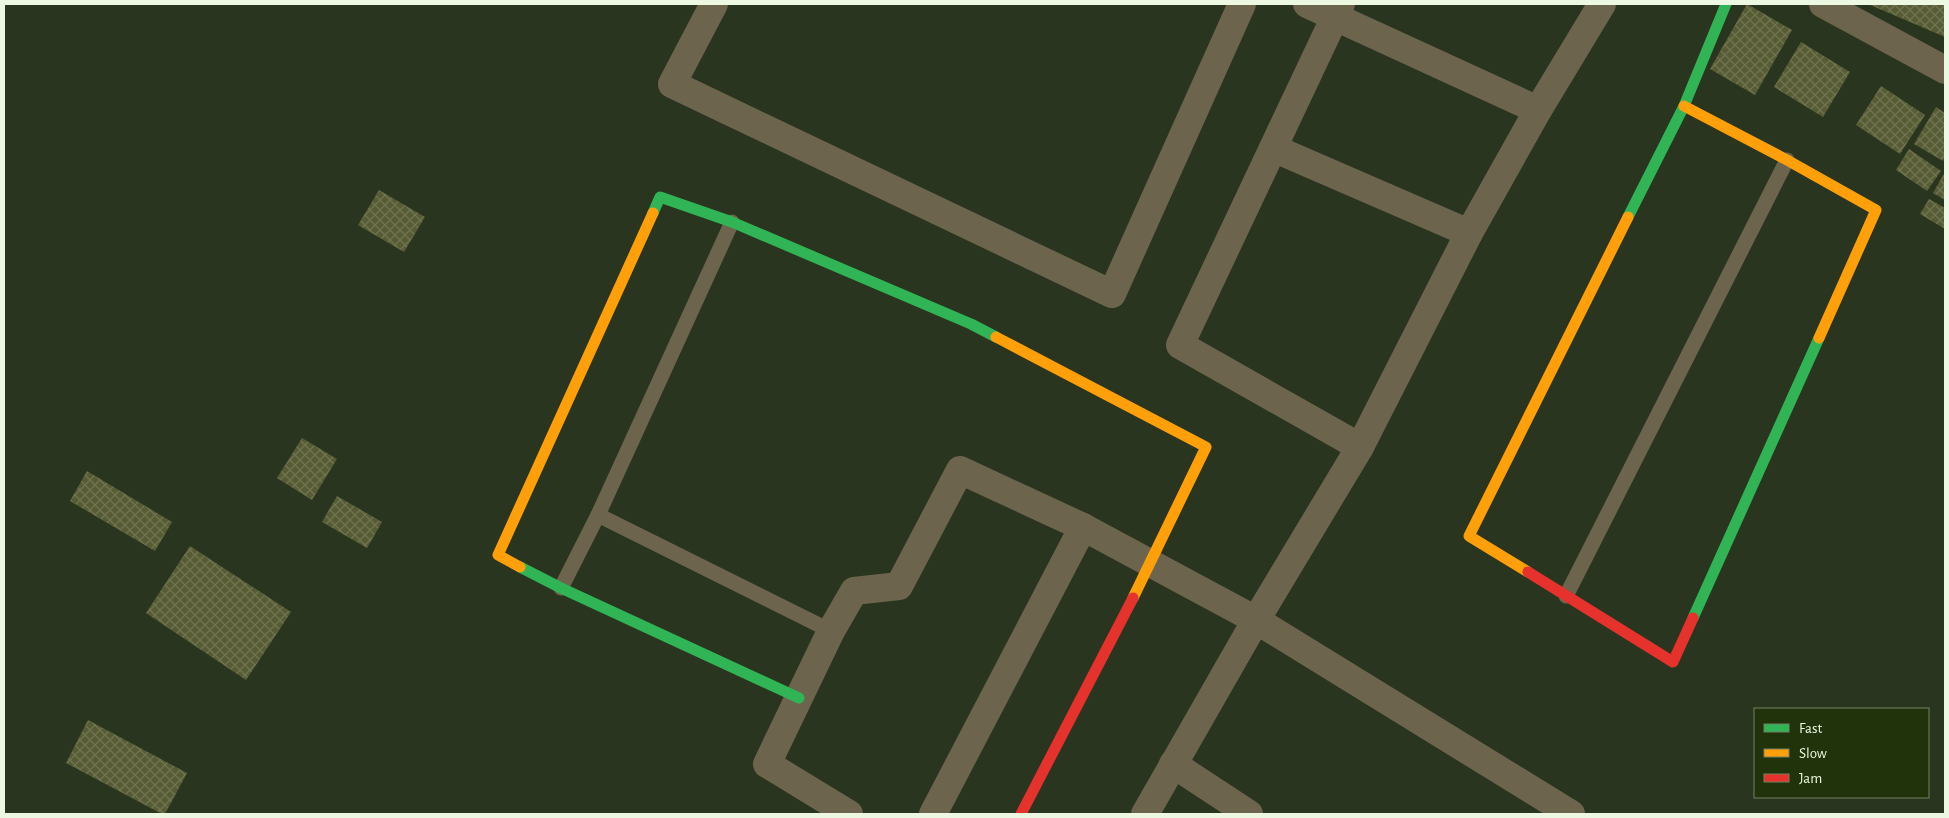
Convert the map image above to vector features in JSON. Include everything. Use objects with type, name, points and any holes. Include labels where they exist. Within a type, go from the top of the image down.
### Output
[{"type":"street","points":[[714,4],[672,84],[1112,294],[1242,4]]},
{"type":"street","points":[[1307,4],[1338,10],[1538,110]]},
{"type":"street","points":[[1145,814],[1256,620],[1360,448],[1469,233],[1538,110],[1602,4]]},
{"type":"street","points":[[1684,106],[1876,210],[1673,662],[1469,536],[1684,106],[1726,4]]},
{"type":"street","points":[[1823,4],[1945,70]]},
{"type":"street","points":[[1338,10],[1180,345],[1360,448]]},
{"type":"street","points":[[1273,148],[1469,233]]},
{"type":"street","points":[[799,698],[561,588],[498,555],[660,197],[732,222],[971,324],[1206,447],[1151,564],[1021,814]]},
{"type":"street","points":[[849,814],[767,764],[831,631],[854,591],[899,586],[960,470],[1083,527],[1256,620],[1571,814]]},
{"type":"street","points":[[933,814],[1083,527]]},
{"type":"street","points":[[1173,764],[1249,814]]},
{"type":"lane","points":[[1566,596],[1786,160]]},
{"type":"lane","points":[[561,588],[598,515],[732,222]]},
{"type":"lane","points":[[598,515],[831,631]]},
{"type":"building","points":[[1747,4],[1792,30],[1755,95],[1710,69]]},
{"type":"building","points":[[1868,4],[1945,4],[1945,37]]},
{"type":"building","points":[[1801,42],[1850,72],[1823,117],[1774,87]]},
{"type":"building","points":[[1881,86],[1925,115],[1900,154],[1856,125]]},
{"type":"building","points":[[1936,107],[1945,113],[1945,157],[1943,161],[1914,144]]},
{"type":"building","points":[[1909,149],[1941,171],[1927,191],[1896,170]]},
{"type":"building","points":[[1945,172],[1945,200],[1933,193]]},
{"type":"building","points":[[379,190],[425,217],[404,252],[358,225]]},
{"type":"building","points":[[1929,199],[1945,208],[1945,229],[1920,214]]},
{"type":"building","points":[[302,438],[337,459],[312,500],[277,478]]},
{"type":"building","points":[[87,471],[172,522],[155,551],[70,501]]},
{"type":"building","points":[[337,496],[382,522],[367,548],[322,522]]},
{"type":"building","points":[[190,546],[291,612],[246,680],[146,613]]},
{"type":"building","points":[[88,720],[187,773],[165,814],[66,763]]},
{"type":"traffic: fast","points":[[1628,217],[1684,106],[1726,4]]},
{"type":"traffic: fast","points":[[653,213],[660,197],[732,222],[971,324],[996,337]]},
{"type":"traffic: fast","points":[[1693,618],[1819,338]]},
{"type":"traffic: fast","points":[[520,567],[561,588],[799,698]]},
{"type":"traffic: slow","points":[[1684,106],[1787,160],[1876,210],[1819,338]]},
{"type":"traffic: slow","points":[[520,567],[498,555],[653,213]]},
{"type":"traffic: slow","points":[[1528,572],[1469,536],[1628,217]]},
{"type":"traffic: slow","points":[[996,337],[1206,447],[1133,598]]},
{"type":"traffic: jam","points":[[1528,572],[1673,662],[1693,618]]},
{"type":"traffic: jam","points":[[1021,814],[1133,598]]}]
